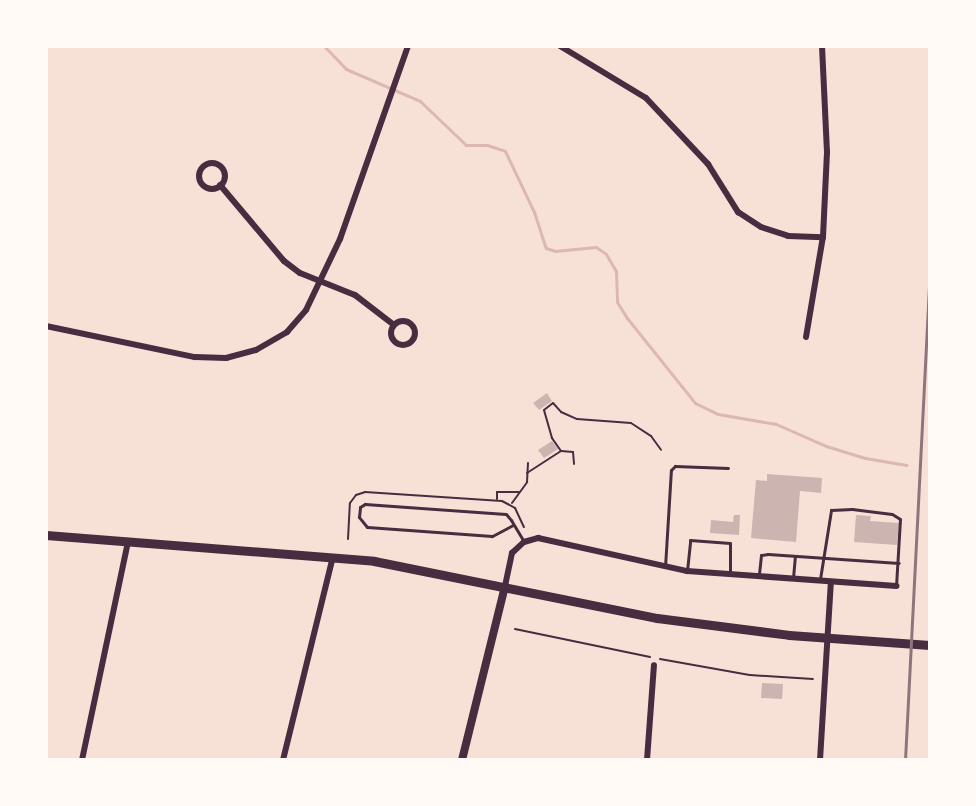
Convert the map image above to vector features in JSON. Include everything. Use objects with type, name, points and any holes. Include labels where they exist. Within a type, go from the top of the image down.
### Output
[{"type":"main road","points":[[46,535],[333,557],[417,568],[605,609],[789,635],[930,645]]},
{"type":"street","points":[[560,46],[646,98],[708,164],[738,212],[761,227],[788,236],[823,237]]},
{"type":"street","points":[[806,337],[823,237],[827,152],[822,46]]},
{"type":"street","points":[[46,326],[195,357],[226,358],[256,350],[287,332],[306,310],[322,281],[372,152],[408,47]]},
{"type":"street","points":[[209,163],[221,167],[225,176],[220,185],[211,189],[204,187],[199,180],[202,168],[209,163]]},
{"type":"street","points":[[220,185],[284,261],[300,273],[355,295],[394,325]]},
{"type":"street","points":[[405,321],[412,325],[415,336],[410,343],[403,346],[392,340],[394,325],[405,321]]},
{"type":"street","points":[[462,760],[512,553],[524,542],[538,538],[687,571],[896,586]]},
{"type":"street","points":[[82,760],[128,541]]},
{"type":"street","points":[[283,760],[333,557]]},
{"type":"street","points":[[820,760],[831,582]]},
{"type":"street","points":[[647,760],[654,665]]},
{"type":"lane","points":[[665,567],[671,470],[675,466],[728,468]]},
{"type":"lane","points":[[513,525],[492,536],[367,527],[359,517],[360,507],[365,504],[506,514],[524,542]]},
{"type":"lane","points":[[820,580],[831,510],[852,509],[899,517],[896,586]]},
{"type":"lane","points":[[687,571],[690,540],[730,543],[730,574]]},
{"type":"lane","points":[[758,577],[761,555],[899,563]]},
{"type":"lane","points":[[793,578],[795,556]]},
{"type":"lane","points":[[930,632],[930,693]]},
{"type":"path","points":[[561,451],[552,438],[544,410],[553,403],[561,412],[577,419],[631,423],[651,436],[661,450]]},
{"type":"path","points":[[527,473],[561,451],[573,452],[574,464]]},
{"type":"path","points":[[511,504],[520,492],[528,463]]},
{"type":"path","points":[[496,501],[497,492],[520,492]]},
{"type":"path","points":[[515,629],[695,667],[813,679]]},
{"type":"building","points":[[547,393],[552,401],[539,410],[533,403]]},
{"type":"building","points":[[552,441],[558,449],[544,458],[538,450]]},
{"type":"building","points":[[767,474],[822,478],[821,493],[800,491],[796,542],[751,538],[756,480],[767,481]]},
{"type":"building","points":[[734,515],[740,515],[739,535],[710,533],[711,520],[733,522]]},
{"type":"building","points":[[856,515],[871,516],[870,521],[899,523],[897,545],[854,542]]},
{"type":"building","points":[[762,683],[783,684],[782,699],[761,698]]},
{"type":"waterway","points":[[324,46],[346,69],[420,101],[466,145],[487,145],[505,151],[534,212],[546,248],[555,251],[596,247],[606,254],[616,271],[617,302],[695,403],[718,414],[776,424],[826,446],[865,458],[906,465]]},
{"type":"railway","points":[[905,760],[930,266]]}]
